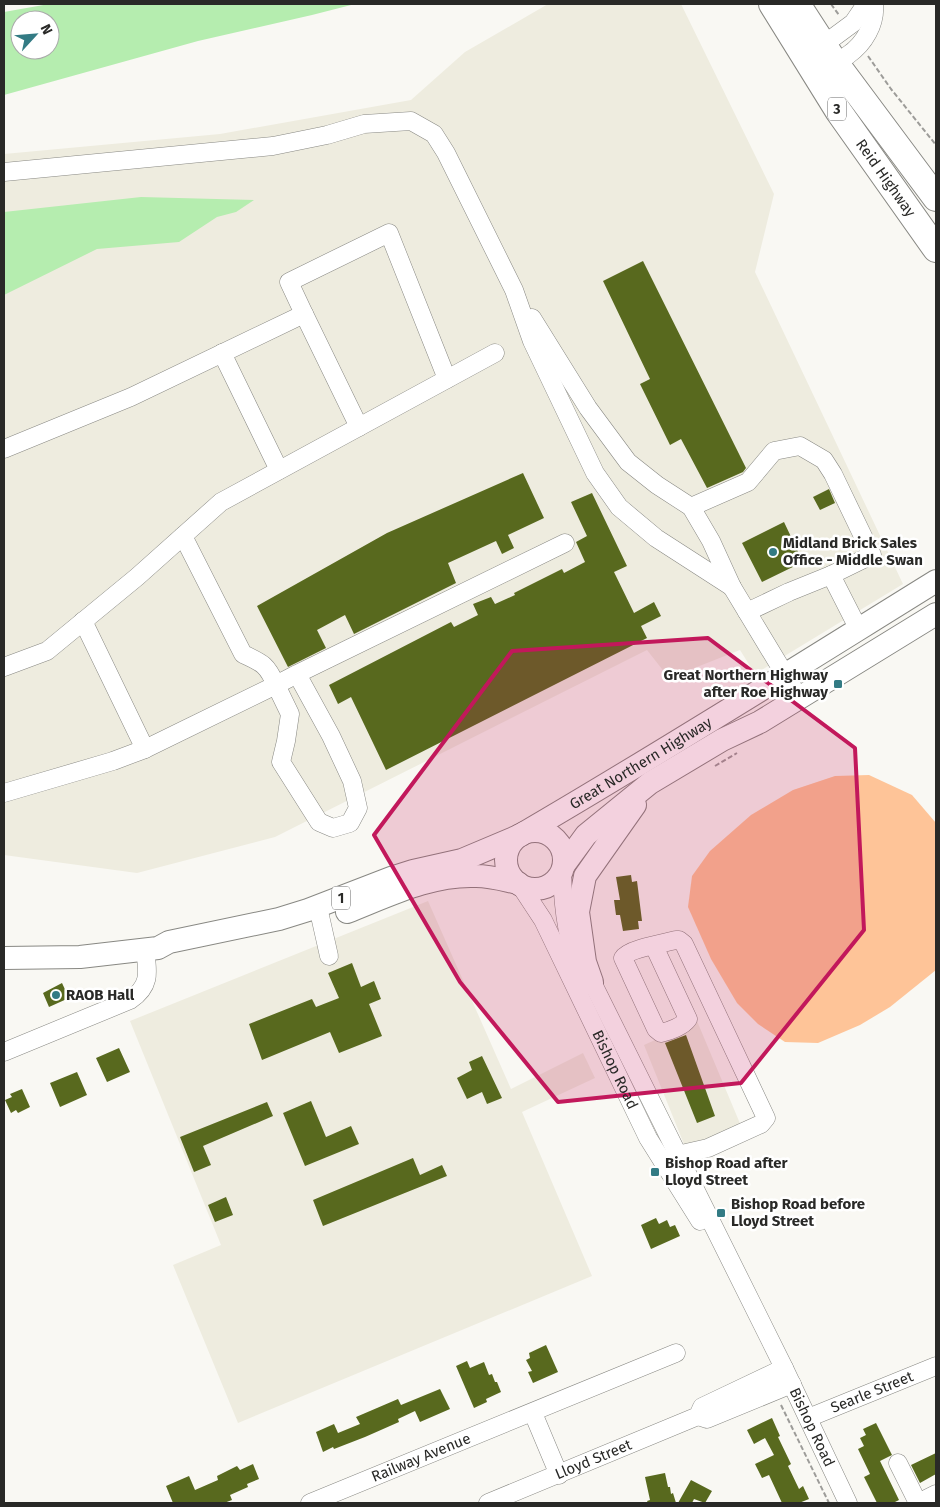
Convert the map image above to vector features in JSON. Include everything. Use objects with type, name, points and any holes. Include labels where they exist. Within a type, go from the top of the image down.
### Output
[{"type":"highway","name":"Reid Highway","points":[[772,4],[933,191]]},
{"type":"highway","name":"Reid Highway","points":[[798,4],[819,60],[936,249]]},
{"type":"main road","name":"Great Northern Highway","points":[[320,914],[390,878],[462,860],[522,834],[785,676],[936,581]]},
{"type":"main road","name":"Great Northern Highway","points":[[563,868],[586,835],[650,784],[722,740],[760,722],[936,614]]},
{"type":"main road","points":[[858,630],[873,638],[901,636]]},
{"type":"main road","points":[[592,982],[583,948],[578,912],[585,876],[650,784]]},
{"type":"main road","name":"1","points":[[536,831],[548,834],[553,837],[563,853],[563,868],[555,882],[544,888],[532,889],[519,884],[507,868],[507,855],[511,843],[522,834],[536,831]]},
{"type":"main road","name":"Great Northern Highway","points":[[4,958],[80,957],[151,949],[169,942],[279,918],[320,914],[414,886],[453,877],[494,877],[519,884]]},
{"type":"street","points":[[819,60],[854,23],[866,4]]},
{"type":"street","points":[[819,60],[847,56],[867,34],[874,17],[874,4]]},
{"type":"street","points":[[4,172],[273,146],[327,136],[364,124],[411,121],[434,134],[514,290],[588,408],[628,462],[691,507],[711,540],[732,587],[799,698]]},
{"type":"street","points":[[359,427],[289,282],[389,233],[447,379]]},
{"type":"street","points":[[514,290],[532,341],[594,473],[620,507],[656,538],[732,587]]},
{"type":"street","points":[[4,449],[131,397],[304,314]]},
{"type":"street","points":[[222,353],[279,470]]},
{"type":"street","points":[[4,667],[47,651],[137,577],[221,502],[495,353]]},
{"type":"street","points":[[691,507],[748,482],[774,451],[800,446],[824,460],[833,474],[872,554],[831,575],[747,612]]},
{"type":"street","points":[[184,536],[243,654],[256,660],[268,669],[290,714],[281,762],[320,822],[333,828],[350,823],[358,808],[352,781],[331,736],[297,674]]},
{"type":"street","points":[[4,793],[113,761],[145,749],[565,543]]},
{"type":"street","points":[[831,575],[858,630]]},
{"type":"street","points":[[83,621],[145,749]]},
{"type":"street","name":"Bishop Road","points":[[563,868],[565,914],[571,950],[584,982],[587,984],[592,982],[670,1159],[714,1242],[722,1242],[848,1503]]},
{"type":"street","name":"Bishop Road","points":[[519,884],[543,920],[641,1125],[670,1159]]},
{"type":"street","points":[[320,914],[329,956]]},
{"type":"street","points":[[654,946],[688,1019],[683,1024],[661,1033],[656,1029],[623,958],[626,954],[654,946],[676,940],[682,941],[766,1118],[761,1124],[708,1148],[670,1159]]},
{"type":"street","points":[[4,1052],[130,1000],[140,993],[146,984],[151,949]]},
{"type":"street","name":"Railway Avenue","points":[[310,1503],[676,1353]]},
{"type":"street","name":"Searle Street","points":[[808,1418],[936,1366]]},
{"type":"street","name":"Lloyd Street","points":[[698,1416],[702,1407],[784,1368]]},
{"type":"street","name":"Lloyd Street","points":[[488,1503],[698,1416],[708,1419],[792,1384]]},
{"type":"street","points":[[533,1413],[558,1475]]},
{"type":"street","points":[[898,1463],[918,1503],[936,1494]]},
{"type":"path","points":[[831,4],[841,18]]},
{"type":"path","points":[[864,50],[936,145]]},
{"type":"path","points":[[781,1405],[829,1503]]},
{"type":"highlighted area","points":[[708,638],[855,748],[864,930],[741,1083],[558,1102],[460,982],[374,835],[512,651]]},
{"type":"shaded area","points":[[49,4],[355,4],[198,41],[4,95],[4,12],[10,11],[10,60],[60,60],[60,10],[15,10]]},
{"type":"shaded area","points":[[548,4],[681,4],[774,194],[755,272],[903,584],[755,674],[740,650],[669,678],[647,650],[275,837],[137,873],[4,855],[4,154],[220,134],[411,100],[465,52]]},
{"type":"shaded area","points":[[141,197],[254,200],[236,212],[217,217],[179,242],[97,249],[4,295],[4,212]]},
{"type":"shaded area","points":[[869,775],[912,795],[936,823],[936,970],[890,1007],[860,1025],[818,1043],[785,1042],[758,1024],[737,1003],[711,959],[688,907],[692,876],[710,851],[751,815],[793,790],[835,776]]},
{"type":"shaded area","points":[[428,901],[511,1089],[583,1053],[595,1078],[522,1112],[592,1276],[238,1423],[173,1265],[221,1245],[130,1021]]},
{"type":"shaded area","points":[[697,1021],[744,1133],[690,1159],[644,1045]]},
{"type":"building","points":[[643,261],[746,468],[743,472],[707,488],[681,439],[670,445],[640,384],[650,379],[603,281]]},
{"type":"building","points":[[523,473],[544,518],[508,535],[514,548],[502,554],[496,541],[448,563],[456,583],[354,634],[345,615],[317,630],[326,648],[288,667],[257,606],[387,533]]},
{"type":"building","points":[[829,489],[835,503],[820,510],[813,497]]},
{"type":"building","points":[[592,493],[627,566],[614,572],[634,613],[654,602],[661,616],[641,626],[647,638],[386,770],[351,697],[338,704],[329,685],[451,622],[454,627],[478,615],[473,604],[491,597],[495,604],[562,569],[564,573],[585,562],[576,542],[587,536],[571,502]]},
{"type":"building","name":"Midland Brick Sales Office - Middle Swan","points":[[784,522],[803,562],[762,582],[742,543]]},
{"type":"building","points":[[631,875],[632,882],[637,881],[642,921],[638,921],[639,929],[623,931],[620,915],[616,915],[614,900],[620,900],[616,877]]},
{"type":"building","points":[[352,963],[361,987],[374,981],[381,999],[369,1004],[382,1036],[339,1053],[330,1032],[262,1060],[249,1024],[312,999],[316,1007],[339,998],[328,973]]},
{"type":"building","name":"RAOB Hall","points":[[62,983],[69,998],[49,1007],[43,993]]},
{"type":"building","points":[[686,1035],[715,1116],[697,1123],[665,1043]]},
{"type":"building","points":[[119,1048],[130,1072],[107,1082],[96,1058]]},
{"type":"building","points":[[482,1056],[502,1098],[487,1104],[482,1092],[467,1099],[457,1078],[472,1070],[469,1062]]},
{"type":"building","points":[[77,1072],[87,1095],[60,1107],[50,1083]]},
{"type":"building","points":[[22,1089],[30,1107],[18,1113],[16,1110],[11,1113],[5,1100],[12,1097],[10,1094]]},
{"type":"building","points":[[311,1101],[326,1137],[351,1126],[359,1144],[305,1166],[283,1113]]},
{"type":"building","points":[[267,1102],[273,1116],[203,1146],[211,1165],[194,1172],[180,1137]]},
{"type":"building","points":[[413,1158],[420,1175],[442,1165],[447,1176],[323,1226],[313,1200]]},
{"type":"building","points":[[226,1197],[233,1215],[215,1222],[208,1205]]},
{"type":"building","points":[[656,1218],[659,1224],[667,1220],[670,1227],[675,1225],[680,1236],[651,1249],[641,1225]]},
{"type":"building","points":[[546,1345],[558,1372],[533,1383],[528,1372],[532,1371],[526,1360],[530,1358],[529,1353]]},
{"type":"building","points":[[467,1361],[470,1368],[484,1362],[489,1375],[492,1374],[501,1392],[486,1399],[487,1402],[474,1408],[456,1366]]},
{"type":"building","points":[[440,1389],[450,1409],[420,1422],[415,1411],[398,1419],[399,1422],[323,1452],[316,1432],[334,1424],[338,1433],[360,1424],[356,1417],[398,1399],[401,1405]]},
{"type":"building","points":[[772,1418],[780,1436],[778,1437],[791,1464],[788,1466],[799,1489],[803,1486],[809,1499],[799,1503],[782,1503],[769,1475],[762,1478],[755,1464],[774,1455],[765,1438],[754,1444],[747,1430]]},
{"type":"building","points":[[876,1423],[892,1455],[880,1461],[899,1500],[893,1503],[877,1503],[864,1477],[870,1474],[858,1449],[864,1446],[860,1438],[866,1435],[863,1429]]},
{"type":"building","points":[[936,1453],[936,1474],[920,1483],[911,1465]]},
{"type":"building","points":[[253,1464],[259,1479],[247,1484],[248,1487],[230,1495],[232,1500],[224,1503],[173,1503],[166,1486],[189,1476],[195,1490],[218,1480],[217,1476],[237,1466],[240,1470]]},
{"type":"building","points":[[665,1473],[668,1487],[670,1487],[671,1494],[673,1493],[676,1503],[648,1503],[647,1501],[650,1500],[645,1477]]},
{"type":"building","points":[[691,1480],[712,1491],[705,1503],[694,1499],[692,1503],[678,1503]]},
{"type":"place","name":"Midland Brick Sales Office - Middle Swan","points":[[773,552]]},
{"type":"place","name":"Great Northern Highway after Roe Highway","points":[[838,684]]},
{"type":"place","name":"RAOB Hall","points":[[56,995]]},
{"type":"place","name":"Bishop Road after Lloyd Street","points":[[655,1172]]},
{"type":"place","name":"Bishop Road before Lloyd Street","points":[[721,1213]]}]
